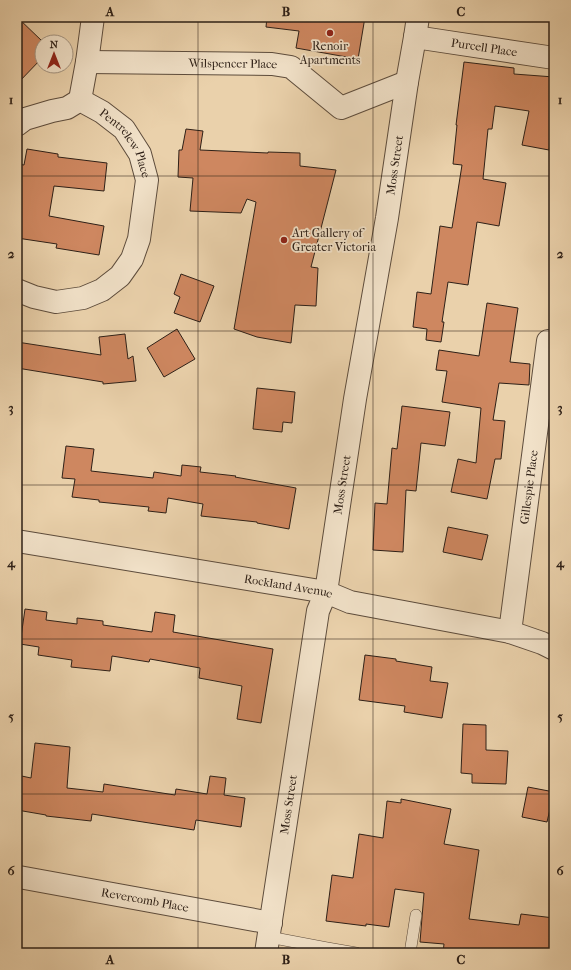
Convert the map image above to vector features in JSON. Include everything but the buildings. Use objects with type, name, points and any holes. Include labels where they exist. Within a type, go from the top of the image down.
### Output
[{"type":"street","points":[[17,125],[25,119],[67,108],[80,100],[93,17]]},
{"type":"street","name":"Purcell Place","points":[[417,27],[554,58]]},
{"type":"street","name":"Moss Street","points":[[269,938],[318,611],[326,592],[355,399],[387,218],[407,82],[417,27]]},
{"type":"street","name":"Wilspencer Place","points":[[87,62],[272,64],[291,67],[342,108],[407,82]]},
{"type":"street","name":"Pentrelew Place","points":[[17,290],[34,297],[56,302],[83,298],[102,290],[120,276],[132,259],[139,239],[147,180],[140,154],[124,129],[102,112],[80,100]]},
{"type":"street","name":"Gillespie Place","points":[[510,632],[548,341]]},
{"type":"street","name":"Rockland Avenue","points":[[17,541],[326,592],[350,602],[510,632],[542,643],[554,649]]},
{"type":"street","name":"Revercomb Place","points":[[19,877],[269,938]]},
{"type":"lane","points":[[410,953],[416,915]]},
{"type":"lane","points":[[269,938],[356,953]]},
{"type":"place","name":"Renoir Apartments","points":[[330,33]]},
{"type":"place","name":"Art Gallery of Greater Victoria","points":[[284,240]]}]
